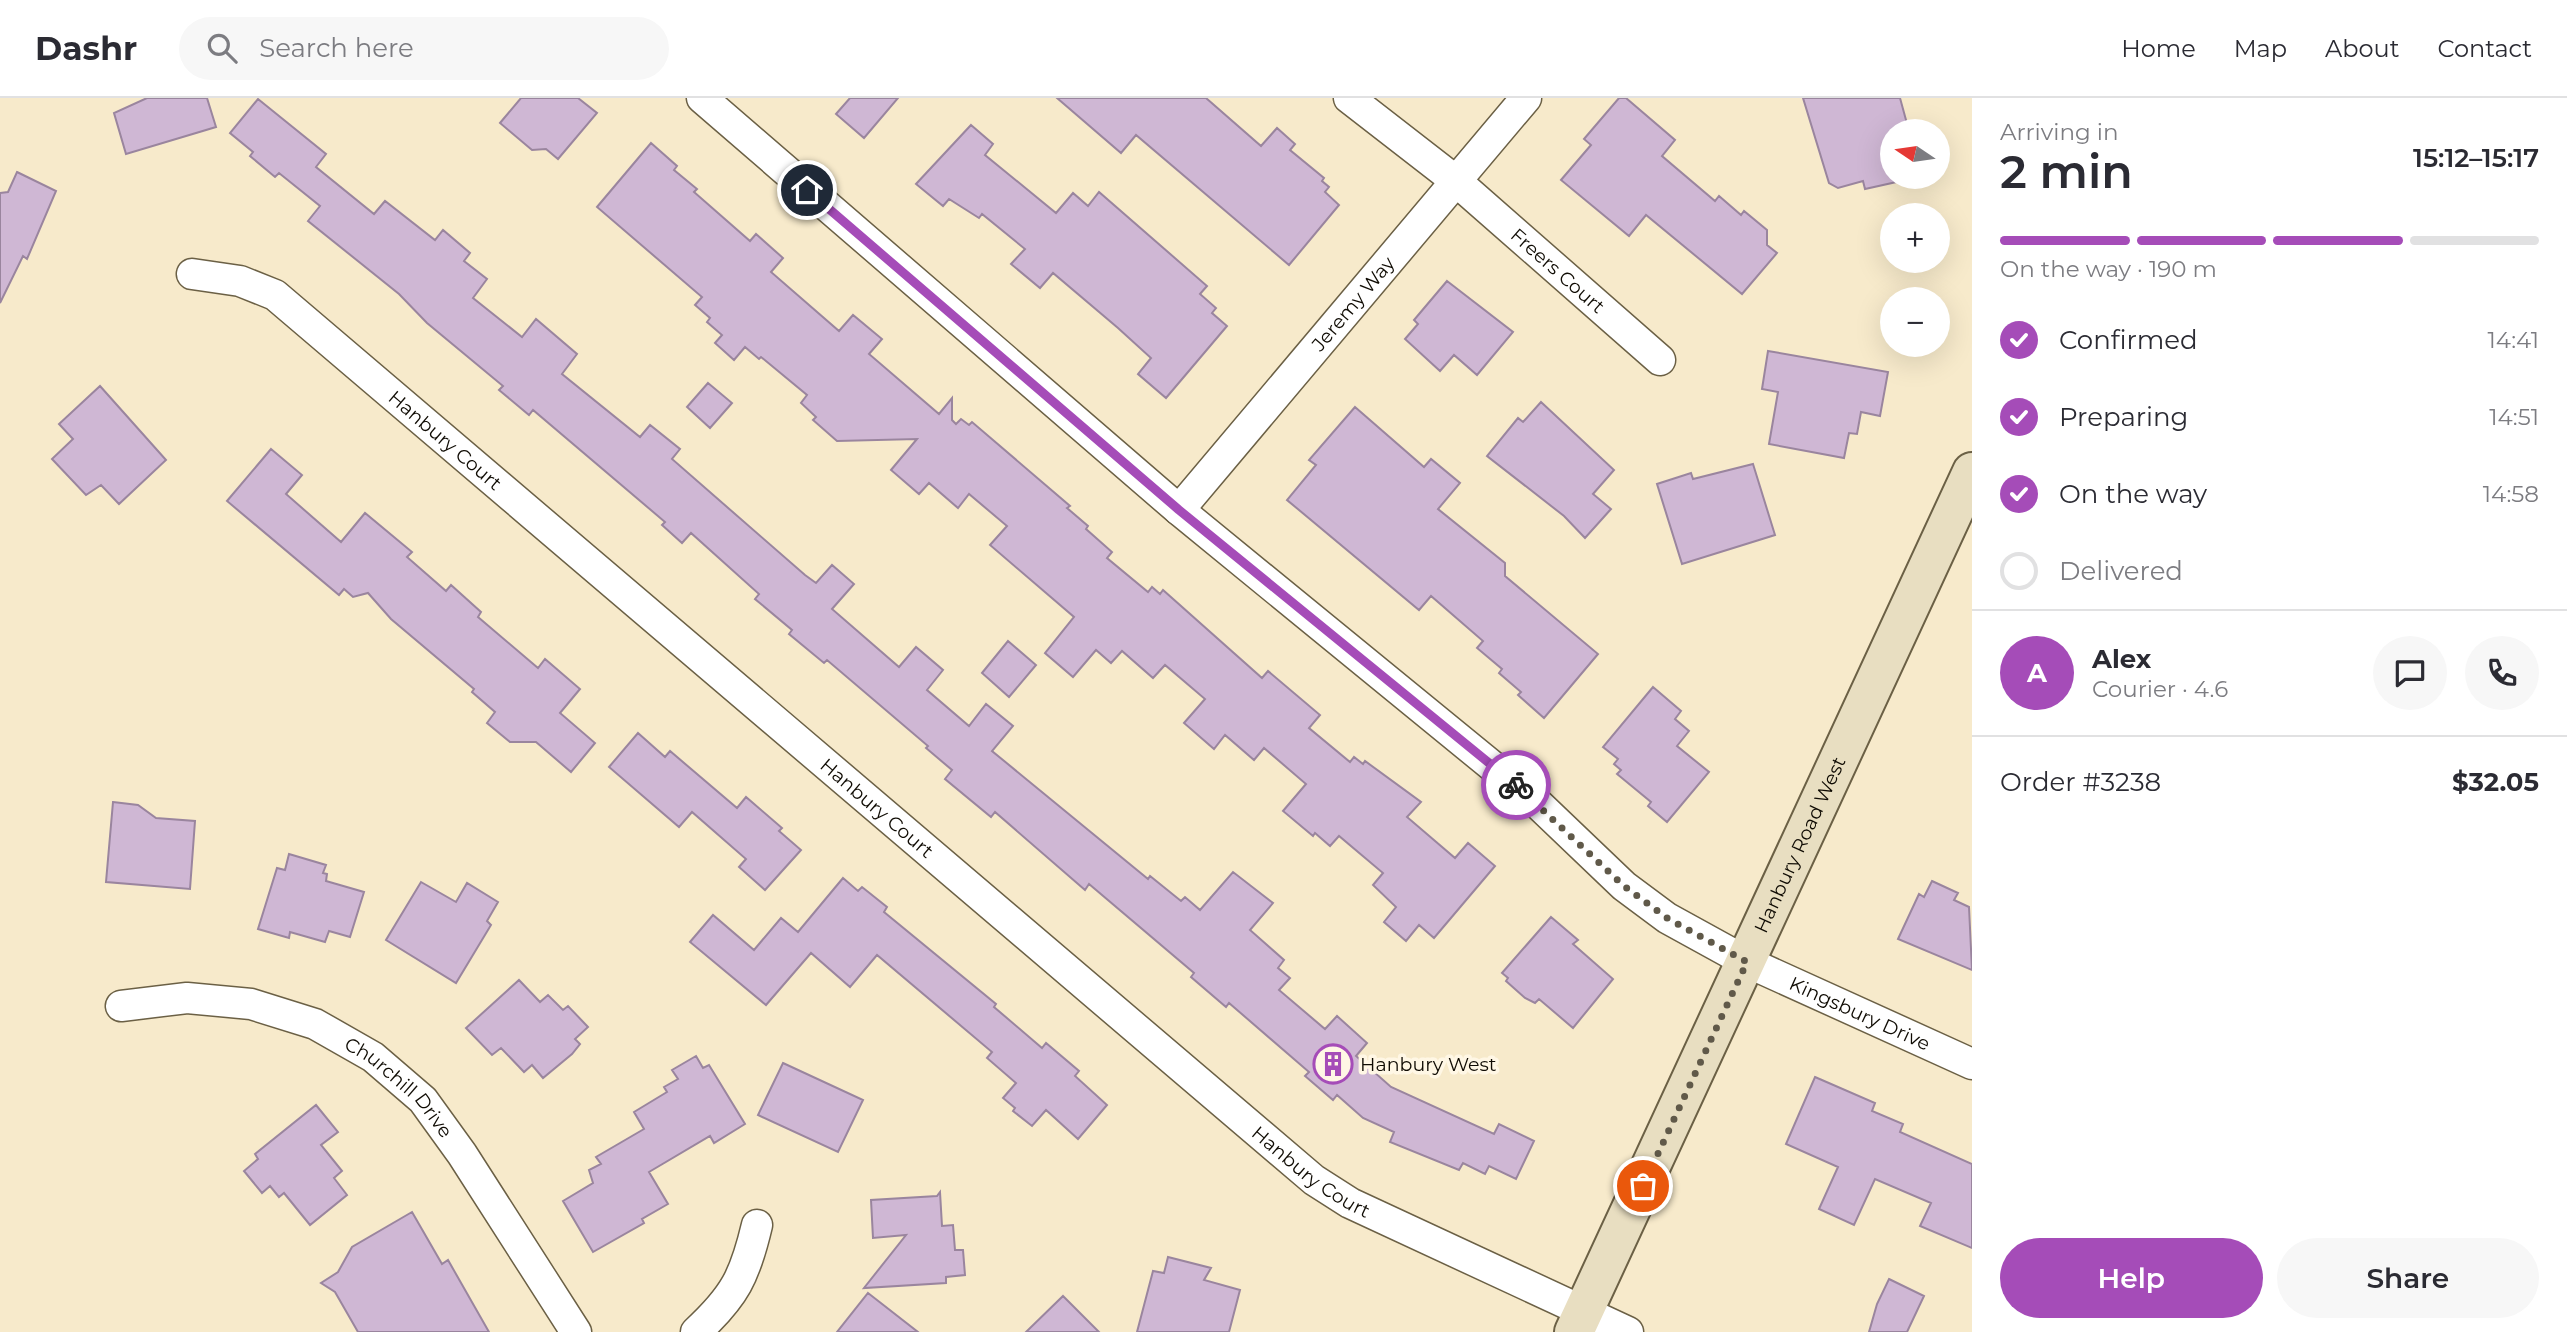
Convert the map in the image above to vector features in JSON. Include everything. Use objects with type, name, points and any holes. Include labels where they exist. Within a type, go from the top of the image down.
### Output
[{"type":"main road","name":"Hanbury Road West","points":[[1580,1321],[1972,472]]},
{"type":"street","name":"Kingsbury Drive","points":[[702,98],[1179,510],[1535,801],[1624,886],[1667,918],[1747,962],[1972,1063]]},
{"type":"street","name":"Freers Court","points":[[1349,98],[1456,181],[1660,360]]},
{"type":"street","name":"Jeremy Way","points":[[1179,510],[1526,98]]},
{"type":"street","name":"Hanbury Court","points":[[192,274],[240,281],[275,295],[1314,1180],[1350,1203],[1580,1321],[1628,1332]]},
{"type":"street","name":"Churchill Drive","points":[[121,1006],[187,998],[251,1004],[315,1024],[373,1057],[423,1100],[462,1154],[576,1332]]},
{"type":"street","points":[[696,1332],[724,1307],[747,1269],[757,1225]]},
{"type":"building","points":[[147,98],[207,98],[216,127],[126,154],[114,113]]},
{"type":"building","points":[[521,98],[578,98],[597,113],[558,159],[546,149],[532,150],[500,123]]},
{"type":"building","points":[[850,98],[898,98],[864,138],[836,114]]},
{"type":"building","points":[[1057,98],[1206,98],[1261,146],[1277,128],[1295,144],[1290,150],[1324,178],[1322,181],[1329,187],[1325,192],[1339,205],[1289,265],[1136,135],[1121,153]]},
{"type":"building","points":[[1619,98],[1626,98],[1675,140],[1662,156],[1715,201],[1719,196],[1741,215],[1744,211],[1767,230],[1767,245],[1777,253],[1742,294],[1646,215],[1629,236],[1561,180],[1591,145],[1584,139]]},
{"type":"building","points":[[1803,98],[1900,98],[1906,119],[1880,119],[1880,186],[1865,189],[1863,181],[1838,188],[1829,183]]},
{"type":"building","points":[[258,99],[326,154],[316,167],[374,214],[385,201],[435,240],[443,230],[470,253],[464,261],[487,279],[473,298],[522,337],[536,319],[577,354],[562,374],[640,437],[650,425],[680,449],[672,459],[805,575],[816,583],[832,565],[854,584],[832,609],[899,667],[916,647],[943,670],[927,690],[969,726],[986,704],[1013,726],[992,751],[1148,879],[1150,876],[1181,901],[1185,897],[1200,910],[1233,872],[1273,903],[1250,930],[1284,960],[1278,968],[1290,978],[1279,990],[1325,1029],[1337,1016],[1367,1043],[1356,1056],[1391,1087],[1494,1134],[1499,1124],[1534,1141],[1516,1179],[1489,1166],[1485,1174],[1463,1163],[1459,1170],[1390,1142],[1394,1132],[1363,1118],[1337,1095],[1333,1100],[1305,1076],[1309,1072],[1229,1003],[1226,1007],[1191,977],[1194,973],[1089,884],[1085,890],[995,812],[991,817],[945,779],[952,770],[926,748],[928,746],[827,660],[824,663],[789,634],[792,630],[755,599],[759,594],[691,533],[682,543],[662,525],[665,522],[533,410],[529,415],[499,390],[503,386],[427,323],[399,294],[308,221],[320,206],[279,173],[275,177],[250,156],[253,152],[230,133]]},
{"type":"building","points":[[971,125],[993,144],[985,155],[1056,213],[1073,193],[1088,206],[1099,192],[1207,286],[1200,294],[1216,308],[1212,313],[1227,326],[1166,398],[1138,374],[1151,358],[1118,328],[1053,273],[1040,288],[1011,264],[1025,249],[982,214],[979,218],[949,199],[943,206],[916,184]]},
{"type":"building","points":[[651,143],[677,166],[674,170],[697,189],[694,192],[750,241],[756,234],[783,258],[771,272],[839,331],[853,315],[882,339],[869,354],[939,414],[952,398],[952,420],[956,424],[961,419],[969,425],[972,422],[1070,506],[1067,508],[1088,526],[1086,529],[1112,552],[1107,558],[1148,592],[1152,587],[1160,594],[1163,590],[1262,678],[1268,671],[1320,715],[1309,728],[1350,762],[1354,757],[1363,764],[1365,761],[1421,802],[1407,817],[1455,858],[1468,843],[1495,866],[1434,938],[1419,925],[1406,941],[1384,922],[1396,907],[1373,885],[1383,873],[1339,836],[1330,846],[1315,833],[1313,836],[1283,811],[1306,784],[1264,748],[1254,760],[1225,735],[1214,749],[1184,723],[1205,699],[1165,665],[1153,678],[1122,651],[1111,663],[1096,650],[1073,677],[1045,653],[1074,617],[990,545],[1007,526],[969,494],[958,508],[929,483],[919,494],[891,470],[917,439],[837,441],[813,420],[816,417],[801,403],[807,395],[761,357],[759,359],[745,347],[734,360],[715,343],[722,335],[707,322],[710,318],[695,305],[702,297],[597,207]]},
{"type":"building","points":[[17,172],[56,191],[27,259],[23,256],[0,303],[0,193],[8,192]]},
{"type":"building","points":[[1447,281],[1513,332],[1477,375],[1454,355],[1440,371],[1405,339],[1418,324],[1414,320]]},
{"type":"building","points":[[1768,351],[1888,372],[1880,416],[1861,412],[1857,434],[1849,433],[1844,458],[1769,444],[1778,392],[1762,389]]},
{"type":"building","points":[[708,383],[732,403],[710,428],[687,407]]},
{"type":"building","points":[[100,386],[166,460],[119,504],[101,485],[86,495],[52,459],[73,439],[59,424]]},
{"type":"building","points":[[1541,402],[1614,470],[1593,494],[1611,509],[1585,538],[1564,516],[1487,456],[1518,418],[1523,422]]},
{"type":"building","points":[[1355,407],[1424,467],[1431,459],[1460,483],[1438,509],[1505,563],[1505,576],[1598,654],[1544,718],[1518,695],[1521,692],[1499,673],[1502,669],[1477,648],[1483,641],[1431,596],[1419,610],[1287,500],[1316,465],[1309,460]]},
{"type":"building","points":[[271,449],[302,475],[286,494],[341,542],[365,513],[412,552],[407,557],[446,591],[451,585],[481,612],[478,617],[538,668],[545,659],[580,689],[560,713],[595,743],[571,772],[536,742],[510,742],[487,723],[495,712],[472,692],[474,689],[391,619],[368,593],[353,597],[344,589],[339,595],[227,501]]},
{"type":"building","points":[[1753,464],[1775,535],[1682,564],[1657,484],[1691,473],[1693,479]]},
{"type":"building","points":[[1008,641],[1036,665],[1009,697],[982,673]]},
{"type":"building","points":[[1653,687],[1681,711],[1675,719],[1689,731],[1677,746],[1709,772],[1667,822],[1648,806],[1651,802],[1617,774],[1621,770],[1614,764],[1618,759],[1603,747]]},
{"type":"building","points":[[638,733],[665,757],[670,751],[737,808],[746,797],[782,828],[779,831],[801,850],[765,890],[739,867],[746,859],[692,812],[679,827],[609,767]]},
{"type":"building","points":[[113,802],[138,805],[156,818],[195,821],[190,889],[106,882]]},
{"type":"building","points":[[289,854],[326,865],[323,873],[327,874],[326,881],[364,892],[350,937],[329,931],[325,942],[290,932],[289,938],[258,929],[277,868],[285,870]]},
{"type":"building","points":[[843,878],[858,891],[862,887],[887,907],[884,912],[996,1004],[994,1007],[1042,1048],[1046,1043],[1079,1071],[1075,1076],[1107,1105],[1078,1139],[1046,1110],[1032,1126],[1013,1111],[1015,1108],[1003,1098],[1016,1083],[987,1058],[992,1052],[877,955],[850,987],[811,953],[766,1005],[690,942],[713,915],[754,950],[781,918],[798,932]]},
{"type":"building","points":[[1932,881],[1958,893],[1954,900],[1969,907],[1972,970],[1898,939],[1919,894],[1924,897]]},
{"type":"building","points":[[421,882],[456,902],[467,883],[498,902],[487,921],[491,925],[456,983],[386,940]]},
{"type":"building","points":[[1551,917],[1578,940],[1573,944],[1613,979],[1573,1028],[1539,999],[1535,1003],[1525,998],[1506,981],[1508,978],[1502,973]]},
{"type":"building","points":[[519,980],[540,1002],[548,995],[563,1010],[568,1006],[588,1027],[575,1039],[580,1044],[572,1054],[543,1078],[532,1065],[524,1072],[501,1048],[492,1055],[466,1028]]},
{"type":"building","points":[[696,1056],[703,1068],[709,1065],[745,1124],[714,1143],[710,1136],[649,1172],[668,1204],[642,1219],[644,1223],[593,1252],[563,1201],[593,1183],[589,1170],[601,1164],[596,1157],[644,1129],[634,1112],[667,1092],[664,1087],[678,1079],[672,1070]]},
{"type":"building","points":[[783,1063],[863,1100],[838,1152],[758,1115]]},
{"type":"building","points":[[1815,1077],[1875,1103],[1872,1111],[1903,1124],[1900,1132],[1972,1164],[1972,1248],[1920,1226],[1931,1203],[1875,1179],[1854,1225],[1819,1209],[1838,1167],[1786,1144]]},
{"type":"building","points":[[316,1105],[338,1132],[321,1145],[342,1171],[334,1178],[347,1195],[310,1225],[284,1193],[279,1197],[270,1186],[262,1193],[244,1171],[258,1159],[255,1154]]},
{"type":"building","points":[[940,1192],[942,1226],[953,1225],[955,1250],[963,1250],[965,1275],[946,1277],[946,1283],[864,1288],[906,1235],[873,1238],[871,1200],[937,1196]]},
{"type":"building","points":[[412,1212],[442,1264],[448,1260],[489,1332],[358,1332],[335,1292],[321,1283],[338,1272],[352,1247]]},
{"type":"building","points":[[1168,1257],[1211,1268],[1204,1280],[1240,1290],[1229,1332],[1137,1332],[1153,1271],[1164,1273]]},
{"type":"building","points":[[1889,1279],[1924,1296],[1907,1332],[1869,1332],[1877,1304]]},
{"type":"building","points":[[868,1293],[918,1332],[837,1332]]},
{"type":"building","points":[[1063,1296],[1099,1332],[1026,1332]]},
{"type":"way so far","points":[[1516,785],[1624,886],[1667,918],[1747,962],[1643,1186]]},
{"type":"place","name":"Hanbury West","points":[[1333,1064]]},
{"type":"route","points":[[807,190],[1179,510],[1516,785]]}]
